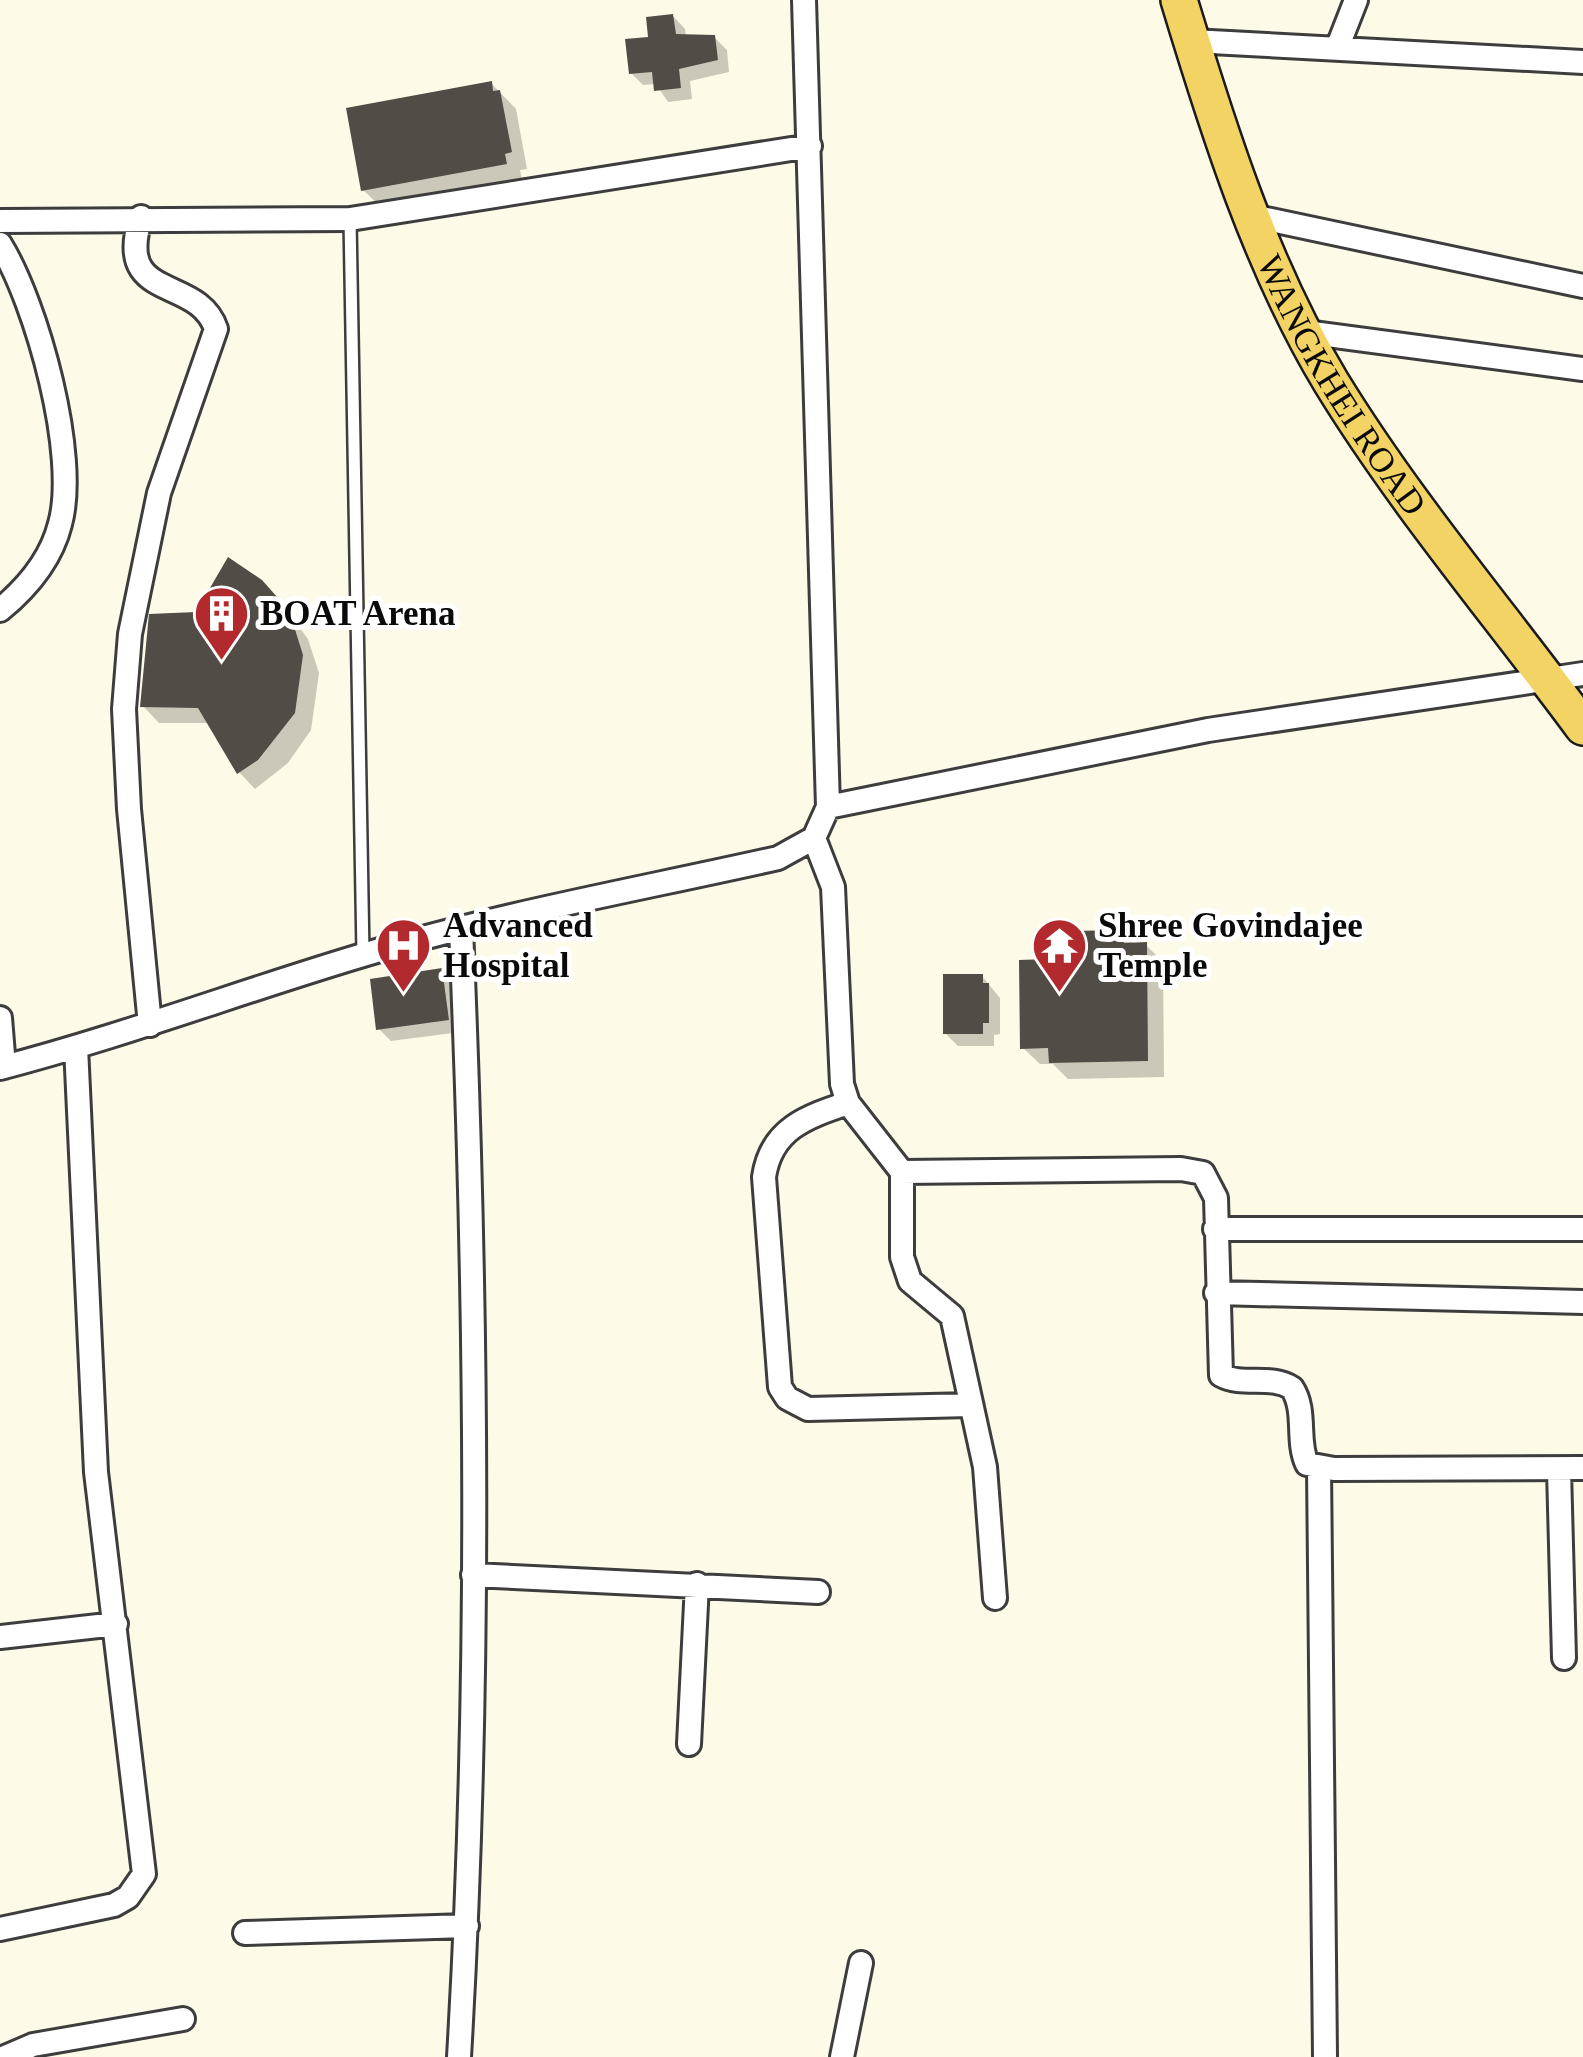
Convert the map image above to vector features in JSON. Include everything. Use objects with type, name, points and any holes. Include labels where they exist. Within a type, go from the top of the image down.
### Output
[{"type":"main road","name":"WANGKHEI ROAD","points":[[1180,0],[1252,216],[1305,332],[1360,427],[1583,727]]},
{"type":"street","points":[[0,1018],[2,1067],[150,1025],[363,955],[461,928],[778,858],[814,838],[828,808],[804,0]]},
{"type":"street","points":[[1338,46],[1356,0]]},
{"type":"street","points":[[1192,41],[1583,62]]},
{"type":"street","points":[[0,220],[350,219],[810,146]]},
{"type":"street","points":[[1252,216],[1583,286]]},
{"type":"street","points":[[141,217],[134,236],[139,268],[156,284],[208,310],[216,328],[159,492],[130,634],[124,710],[128,809],[150,1025]]},
{"type":"street","points":[[0,244],[26,291],[51,379],[63,500],[62,520],[44,563],[31,582],[0,610]]},
{"type":"street","points":[[1305,332],[1583,369]]},
{"type":"street","points":[[828,808],[1208,730],[1583,674]]},
{"type":"street","points":[[814,838],[833,887],[838,1063],[848,1103],[902,1172],[905,1269],[919,1291],[943,1305],[952,1316],[985,1466],[995,1598]]},
{"type":"street","points":[[459,2057],[467,1926],[473,1575],[470,1140],[461,928]]},
{"type":"street","points":[[0,1929],[114,1905],[128,1897],[144,1874],[96,1472],[76,1047]]},
{"type":"street","points":[[848,1103],[802,1120],[783,1134],[766,1160],[764,1178],[780,1387],[786,1398],[808,1410],[970,1405]]},
{"type":"street","points":[[902,1172],[1197,1171],[1209,1178],[1216,1229],[1221,1375],[1233,1380],[1276,1380],[1292,1388],[1299,1404],[1302,1454],[1308,1464],[1319,1468],[1571,1469],[1564,1658]]},
{"type":"street","points":[[1216,1229],[1583,1229]]},
{"type":"street","points":[[1216,1294],[1583,1302]]},
{"type":"street","points":[[1319,1468],[1324,2057]]},
{"type":"street","points":[[473,1575],[818,1592]]},
{"type":"street","points":[[689,1744],[697,1584]]},
{"type":"street","points":[[0,1637],[116,1624]]},
{"type":"street","points":[[245,1932],[467,1926]]},
{"type":"street","points":[[842,2057],[861,1963]]},
{"type":"street","points":[[5,2057],[33,2045],[183,2019]]},
{"type":"lane","points":[[350,219],[363,955]]},
{"type":"building","points":[[673,14],[676,34],[715,35],[718,60],[679,69],[681,88],[654,91],[652,72],[629,74],[625,39],[648,37],[646,17]]},
{"type":"building","points":[[492,81],[493,91],[500,90],[512,152],[505,154],[507,164],[361,191],[346,108]]},
{"type":"building","name":"BOAT Arena","points":[[228,557],[262,580],[278,598],[292,620],[303,655],[295,713],[258,760],[237,774],[198,708],[140,707],[149,614],[196,612]]},
{"type":"building","points":[[1124,930],[1124,943],[1147,942],[1148,1061],[1049,1063],[1048,1048],[1020,1049],[1019,960],[1047,959],[1047,944],[1070,944],[1070,931]]},
{"type":"building","points":[[442,968],[449,1020],[376,1030],[370,979]]},
{"type":"building","points":[[943,974],[983,974],[983,983],[989,983],[989,1023],[983,1023],[983,1034],[943,1034]]},
{"type":"place","name":"BOAT Arena","points":[[221,662]]},
{"type":"place","name":"Advanced Hospital","points":[[404,994]]},
{"type":"place","name":"Shree Govindajee Temple","points":[[1059,994]]}]
